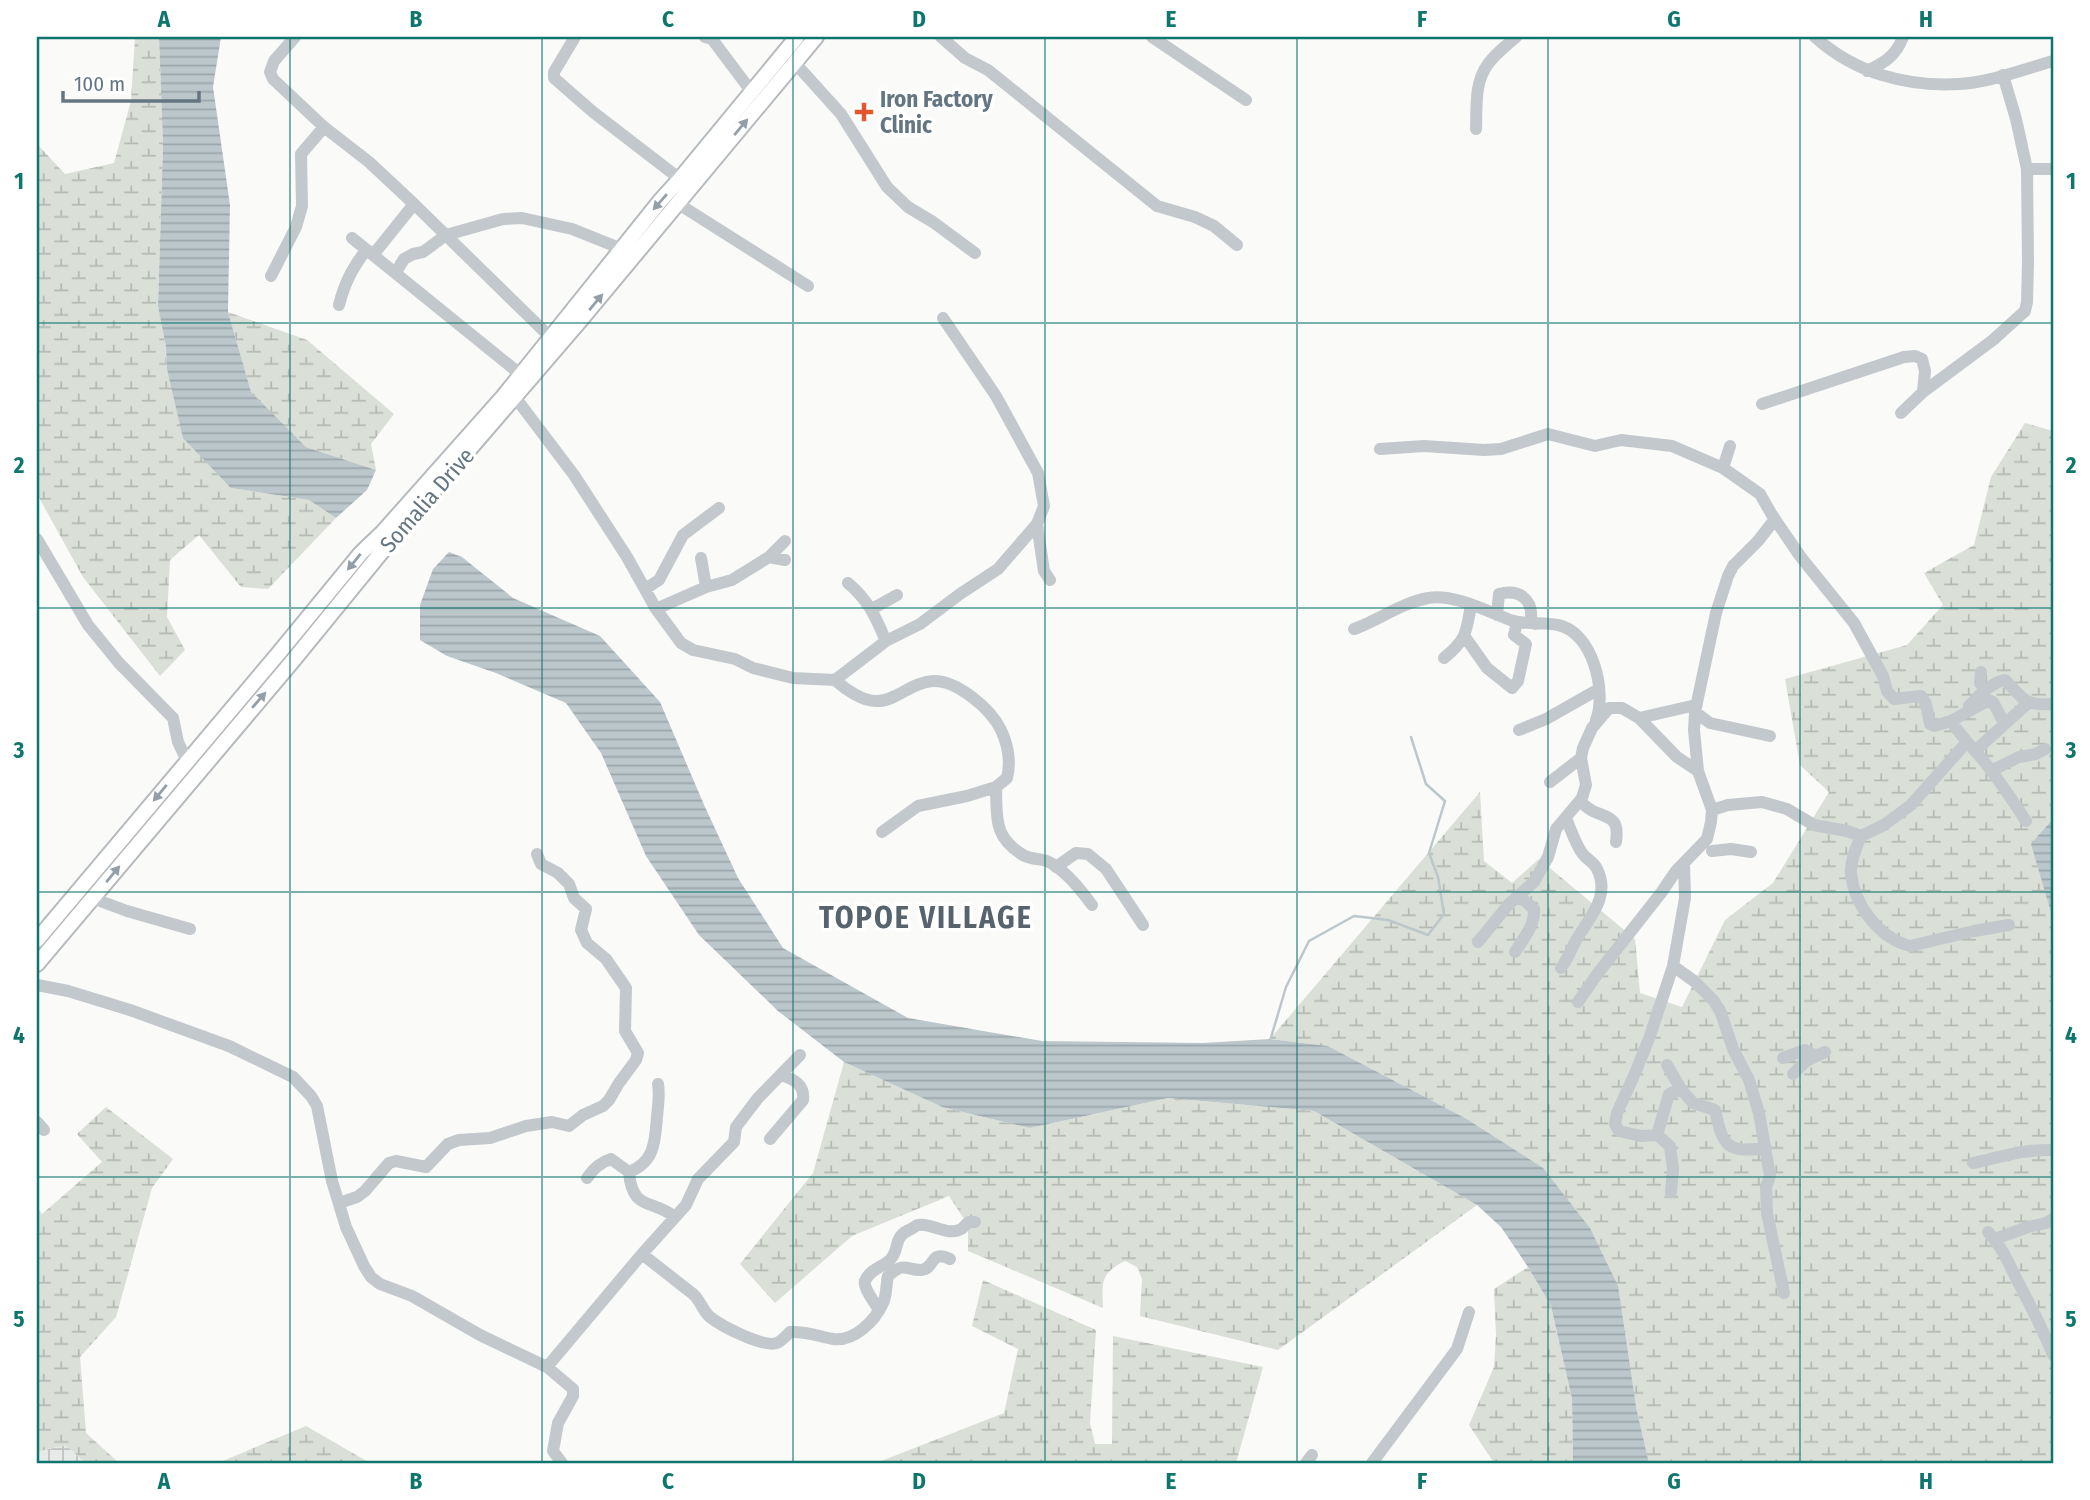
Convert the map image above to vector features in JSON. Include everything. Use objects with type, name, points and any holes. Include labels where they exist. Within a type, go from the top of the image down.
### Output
[{"type":"main road","name":"Somalia Drive","points":[[37,940],[361,553],[383,532],[503,397],[661,200],[797,37]]},
{"type":"main road","name":"Somalia Drive","points":[[37,964],[817,37]]},
{"type":"street","points":[[295,37],[274,61],[270,72],[273,79],[324,127],[369,162],[550,337]]},
{"type":"street","points":[[575,37],[554,72],[554,78],[593,112],[680,179]]},
{"type":"street","points":[[705,37],[712,40],[751,91]]},
{"type":"street","points":[[941,37],[1157,206],[1195,217],[1214,226],[1237,245]]},
{"type":"street","points":[[1152,37],[1246,100]]},
{"type":"street","points":[[1476,129],[1476,97],[1481,78],[1488,64],[1516,37]]},
{"type":"street","points":[[1815,37],[1832,52],[1867,71],[1888,78],[1961,84],[2053,61]]},
{"type":"street","points":[[1867,71],[1884,63],[1894,54],[1903,37]]},
{"type":"street","points":[[795,62],[841,114],[887,187],[908,207],[975,253]]},
{"type":"street","points":[[1901,413],[1923,392],[1993,340],[2025,311],[2028,263],[2026,169],[2016,119],[2003,75]]},
{"type":"street","points":[[271,276],[296,226],[302,205],[301,154],[324,127]]},
{"type":"street","points":[[2026,169],[2053,169]]},
{"type":"street","points":[[677,203],[808,286]]},
{"type":"street","points":[[339,305],[351,270],[414,204]]},
{"type":"street","points":[[396,272],[404,259],[423,252],[446,235],[503,219],[522,218],[584,233],[622,249]]},
{"type":"street","points":[[352,238],[520,374]]},
{"type":"street","points":[[835,680],[886,641],[920,624],[998,569],[1037,524],[1044,506],[1038,473],[996,396],[943,318]]},
{"type":"street","points":[[1762,404],[1890,361],[1915,356],[1922,359],[1924,365],[1923,392]]},
{"type":"street","points":[[515,397],[573,475],[656,609],[681,643],[693,650],[735,659],[753,668],[793,678],[835,680],[872,701],[886,700],[918,684],[943,681],[971,696],[1000,728],[1009,758],[1007,778],[996,787],[918,806],[882,832]]},
{"type":"street","points":[[1380,449],[1424,446],[1501,449],[1548,434],[1595,446],[1621,440],[1672,446],[1723,468],[1760,494],[1800,556],[1854,623],[1883,676],[1887,691],[1894,699],[1921,696],[1926,704],[1930,724],[1934,726],[1951,721],[1989,700],[1993,702],[2004,723]]},
{"type":"street","points":[[1723,468],[1730,446]]},
{"type":"street","points":[[645,589],[659,580],[683,535],[719,508]]},
{"type":"street","points":[[1578,1002],[1676,871],[1707,839],[1712,810],[1698,771],[1695,709],[1716,613],[1728,576],[1733,566],[1775,519]]},
{"type":"street","points":[[1037,524],[1044,571],[1050,580]]},
{"type":"street","points":[[37,539],[88,625],[119,663],[173,718],[178,742],[187,761]]},
{"type":"street","points":[[656,609],[706,587],[732,580],[769,557],[785,541]]},
{"type":"street","points":[[769,557],[785,560]]},
{"type":"street","points":[[701,558],[706,587]]},
{"type":"street","points":[[848,583],[862,595],[872,609],[886,641]]},
{"type":"street","points":[[1497,615],[1499,594],[1521,593],[1527,599],[1532,611],[1531,619],[1535,624]]},
{"type":"street","points":[[872,609],[897,595]]},
{"type":"street","points":[[1354,629],[1402,606],[1429,597],[1441,597],[1517,622],[1559,625],[1577,636],[1592,657],[1600,692],[1598,714],[1581,758],[1586,785],[1580,801],[1556,829],[1545,864],[1534,881],[1509,904],[1478,942]]},
{"type":"street","points":[[1444,658],[1459,646],[1465,637],[1471,605]]},
{"type":"street","points":[[1465,637],[1486,668],[1512,688],[1518,681],[1526,644],[1514,635],[1517,622]]},
{"type":"street","points":[[1982,672],[1980,683],[1985,691]]},
{"type":"street","points":[[1967,713],[1970,704],[2000,680],[2005,680],[2028,703],[2053,705]]},
{"type":"street","points":[[1600,692],[1639,718],[1677,757],[1698,771]]},
{"type":"street","points":[[1520,730],[1600,692]]},
{"type":"street","points":[[2009,925],[1910,946],[1902,944],[1875,924],[1862,908],[1851,872],[1861,836],[1884,825],[1911,805],[1970,747],[2028,703]]},
{"type":"street","points":[[1592,728],[1609,708],[1622,708]]},
{"type":"street","points":[[1639,718],[1695,709]]},
{"type":"street","points":[[1695,709],[1710,723],[1770,736]]},
{"type":"street","points":[[1951,721],[2007,791],[2026,821]]},
{"type":"street","points":[[1991,772],[2018,757],[2036,754],[2045,749]]},
{"type":"street","points":[[1550,782],[1581,758]]},
{"type":"street","points":[[996,787],[998,829],[1007,842],[1023,855],[1047,860],[1075,883],[1092,905]]},
{"type":"street","points":[[1580,801],[1593,812],[1604,814],[1617,825],[1616,842]]},
{"type":"street","points":[[1712,810],[1728,805],[1762,802],[1787,809],[1814,825],[1861,836]]},
{"type":"street","points":[[1561,968],[1600,902],[1601,887],[1597,868],[1588,862],[1581,852],[1566,818]]},
{"type":"street","points":[[1541,834],[1556,829]]},
{"type":"street","points":[[1712,851],[1731,849],[1751,852]]},
{"type":"street","points":[[1056,867],[1076,853],[1088,854],[1106,869],[1143,925]]},
{"type":"street","points":[[339,1203],[365,1191],[389,1163],[396,1161],[426,1167],[448,1144],[459,1140],[490,1138],[526,1126],[552,1122],[569,1126],[583,1115],[603,1106],[636,1060],[638,1053],[625,1031],[626,988],[606,960],[587,943],[581,930],[586,909],[574,898],[569,884],[558,873],[541,864],[537,854]]},
{"type":"street","points":[[1671,1192],[1673,1169],[1670,1146],[1657,1135],[1624,1133],[1615,1124],[1617,1113],[1650,1036],[1673,966],[1685,898],[1684,863]]},
{"type":"street","points":[[92,898],[190,929]]},
{"type":"street","points":[[1515,952],[1534,922],[1534,909],[1517,898]]},
{"type":"street","points":[[1673,966],[1694,981],[1714,1001],[1721,1013],[1732,1049],[1749,1080],[1766,1148],[1770,1176],[1766,1187],[1767,1213],[1784,1293]]},
{"type":"street","points":[[37,985],[68,991],[130,1010],[229,1045],[293,1077],[317,1106],[332,1181],[346,1227],[371,1277],[380,1284],[412,1296],[480,1335],[547,1367],[573,1389],[573,1396],[558,1423],[554,1438],[553,1451],[562,1463]]},
{"type":"street","points":[[1783,1058],[1805,1050],[1820,1054],[1800,1065],[1793,1074]]},
{"type":"street","points":[[547,1367],[686,1205],[698,1179],[732,1146],[739,1123],[758,1098],[800,1055]]},
{"type":"street","points":[[1667,1065],[1693,1103],[1715,1110],[1721,1137],[1731,1146],[1746,1150],[1766,1148]]},
{"type":"street","points":[[770,1139],[803,1100],[804,1092],[801,1086],[781,1075]]},
{"type":"street","points":[[629,1172],[642,1165],[653,1148],[660,1105],[658,1084]]},
{"type":"street","points":[[1657,1135],[1669,1094],[1681,1089]]},
{"type":"street","points":[[1973,1163],[2033,1149],[2053,1150]]},
{"type":"street","points":[[587,1178],[604,1161],[611,1159],[629,1172],[632,1192],[639,1199],[650,1206],[668,1211],[675,1217]]},
{"type":"street","points":[[2053,1219],[1992,1236],[2010,1262],[2053,1356]]},
{"type":"street","points":[[879,1310],[865,1287],[865,1280],[873,1270],[891,1259],[897,1251],[901,1233],[916,1226],[928,1225],[950,1231],[961,1229],[969,1222],[975,1223]]},
{"type":"street","points":[[642,1254],[694,1294],[711,1318],[767,1345],[778,1343],[790,1332],[803,1331],[835,1339],[847,1339],[859,1333],[879,1310],[884,1302],[888,1276],[893,1272],[907,1266],[920,1270],[926,1268],[936,1256],[942,1255],[950,1259]]},
{"type":"street","points":[[1372,1463],[1457,1349],[1469,1312]]},
{"type":"shaded area","points":[[159,37],[221,37],[213,87],[230,205],[228,312],[251,392],[306,447],[376,470],[367,490],[336,518],[309,500],[231,488],[183,438],[167,369],[166,347],[158,306],[163,145]]},
{"type":"shaded area","points":[[449,552],[462,557],[513,598],[600,636],[660,702],[738,878],[783,948],[908,1018],[1042,1041],[1202,1043],[1270,1039],[1328,1046],[1465,1118],[1543,1168],[1590,1228],[1618,1286],[1636,1407],[1649,1463],[1573,1463],[1572,1399],[1551,1306],[1501,1227],[1477,1205],[1314,1111],[1168,1098],[1030,1128],[942,1107],[844,1062],[778,1011],[699,935],[646,856],[601,753],[566,703],[496,673],[447,656],[420,640],[420,605],[433,569]]},
{"type":"shaded area","points":[[2053,819],[2053,919],[2031,844]]},
{"type":"shaded area","points":[[65,1445],[86,1463],[37,1463],[37,1452]]},
{"type":"green space","points":[[135,37],[159,37],[163,145],[158,306],[166,347],[167,369],[231,488],[309,500],[336,518],[268,589],[241,587],[199,535],[170,560],[167,617],[185,650],[160,676],[83,577],[37,494],[37,144],[65,174],[114,163],[131,101]]},
{"type":"green space","points":[[228,312],[307,340],[394,414],[371,444],[376,470],[306,447],[251,393]]},
{"type":"green space","points":[[2025,423],[2053,431],[2053,1463],[1649,1463],[1636,1407],[1465,1118],[1328,1046],[1270,1039],[1480,792],[1484,861],[1512,883],[1539,859],[1635,939],[1640,993],[1682,1007],[1725,920],[1773,883],[1829,792],[1800,765],[1785,679],[1907,645],[1943,605],[1924,573],[1974,545],[1991,477]]},
{"type":"green space","points":[[844,1062],[942,1107],[1030,1128],[1168,1098],[1314,1111],[1477,1205],[1278,1350],[1140,1316],[1142,1279],[1137,1267],[1125,1261],[1111,1270],[1104,1280],[1103,1308],[968,1251],[968,1225],[949,1196],[852,1236],[775,1303],[740,1264],[813,1173]]},
{"type":"green space","points":[[106,1107],[173,1159],[152,1188],[116,1317],[80,1357],[86,1433],[119,1463],[86,1463],[65,1445],[37,1452],[37,1207],[42,1214],[102,1162],[77,1134]]},
{"type":"green space","points":[[1528,1267],[1551,1306],[1572,1399],[1573,1463],[1494,1463],[1469,1425],[1494,1367],[1494,1289]]},
{"type":"green space","points":[[983,1280],[1096,1330],[1090,1423],[1095,1444],[1112,1444],[1113,1336],[1263,1367],[1236,1463],[876,1463],[1004,1413],[1018,1349],[972,1326]]},
{"type":"green space","points":[[306,1426],[370,1463],[218,1463]]},
{"type":"waterway","points":[[1270,1041],[1286,987],[1309,941],[1354,916],[1388,920],[1428,935],[1444,914],[1438,877],[1429,853],[1445,801],[1426,784],[1411,737]]},
{"type":"place","name":"Iron Factory Clinic","points":[[864,112]]},
{"type":"district","name":"TOPOE VILLAGE","points":[[926,918]]}]
